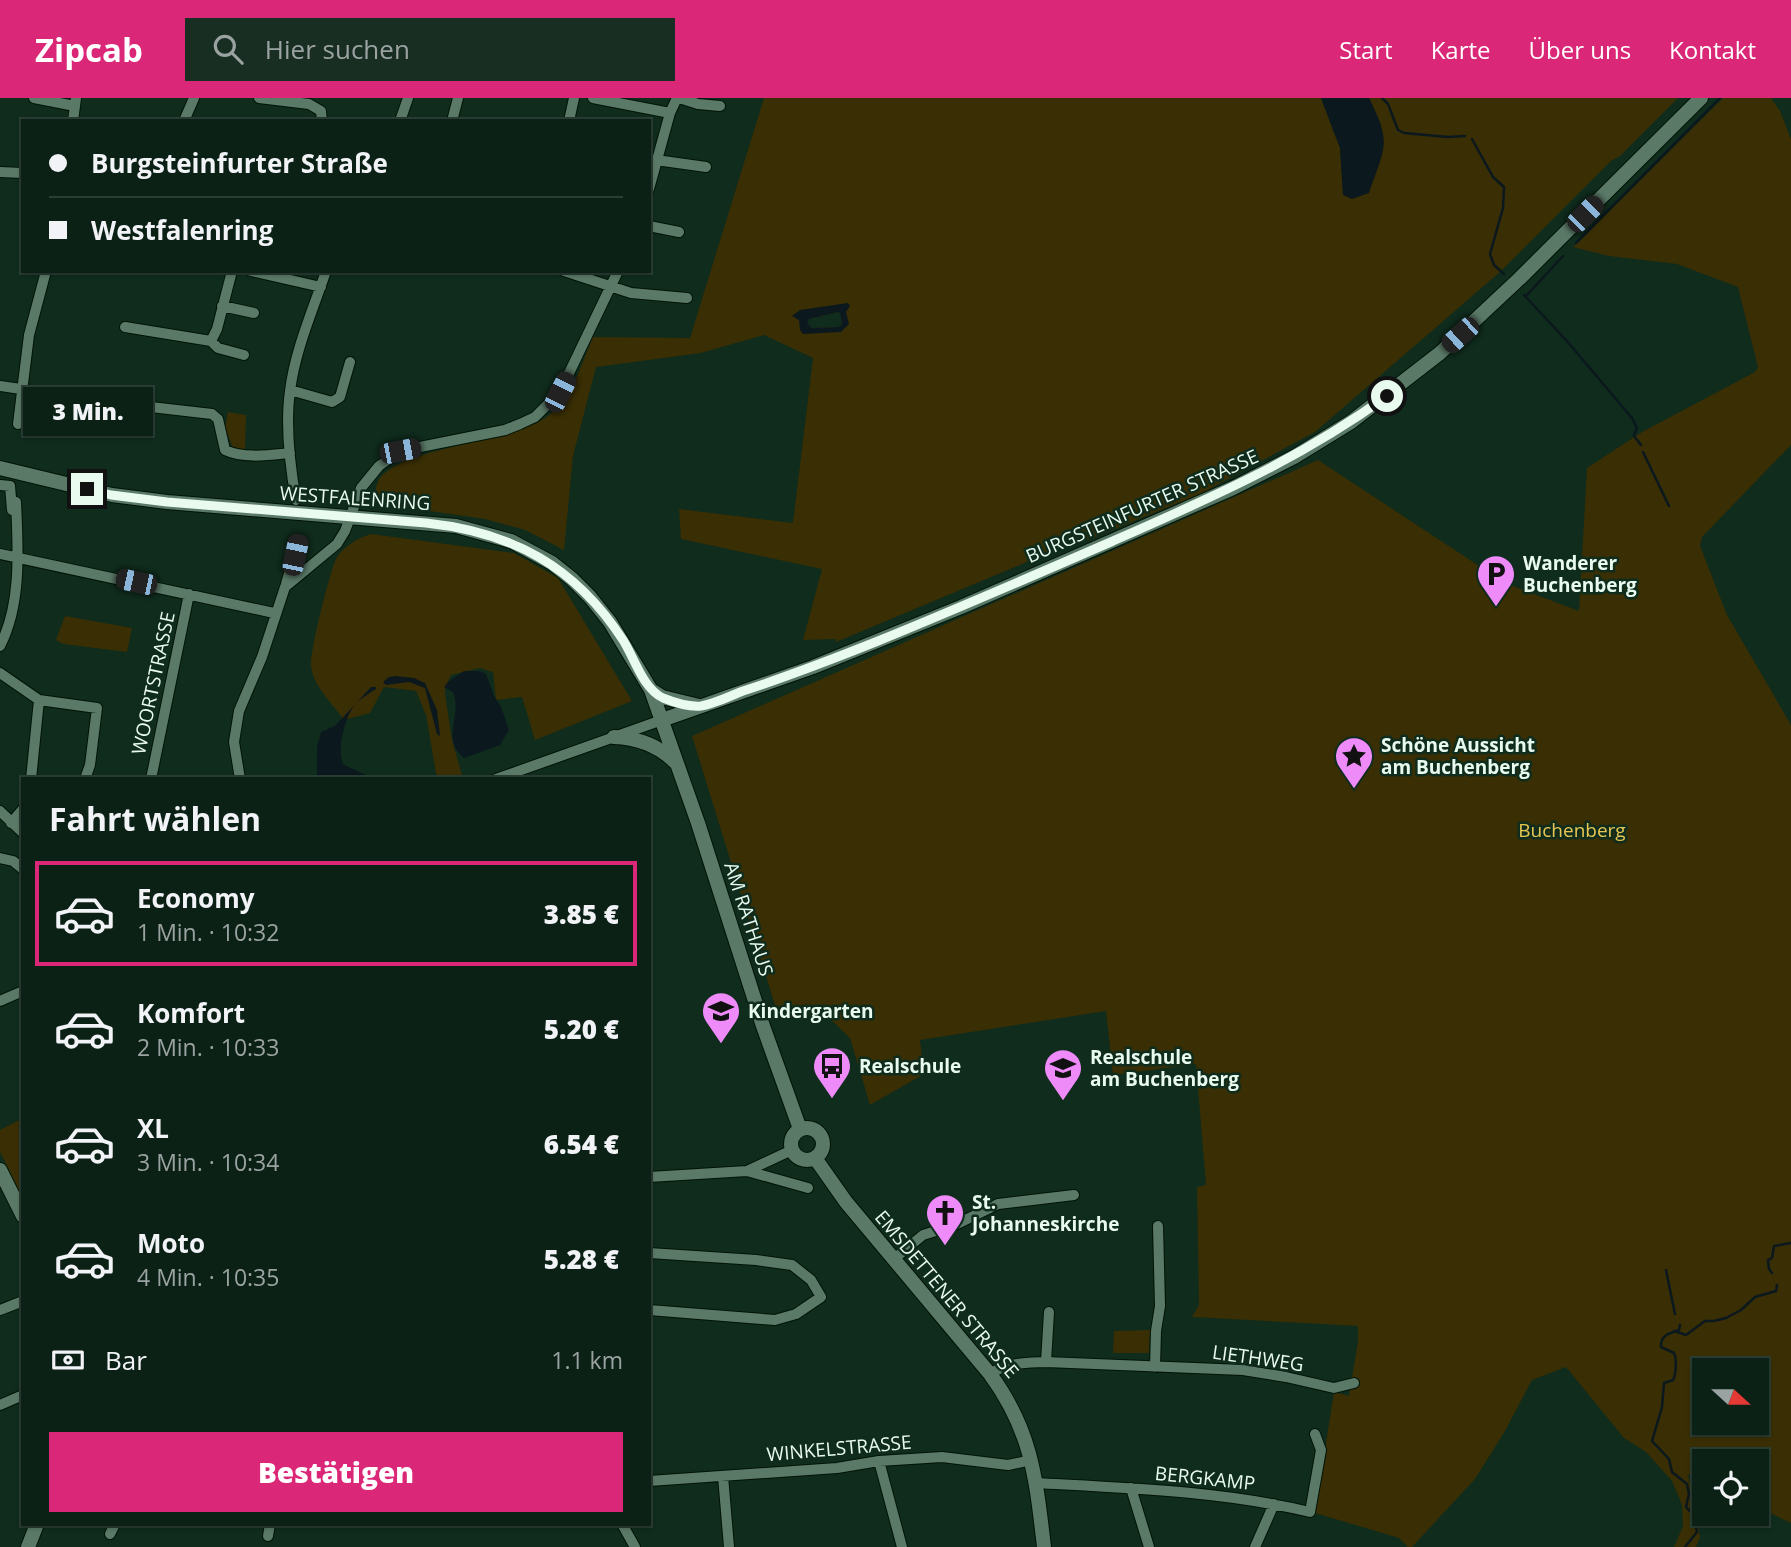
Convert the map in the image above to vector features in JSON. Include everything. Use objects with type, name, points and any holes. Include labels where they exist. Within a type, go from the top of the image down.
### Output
[{"type":"main road","name":"BURGSTEINFURTER STRASSE","points":[[662,720],[813,667],[961,607],[1233,488],[1294,457],[1351,422],[1440,353],[1499,299],[1701,98]]},
{"type":"main road","name":"WESTFALENRING","points":[[0,468],[111,495],[466,528],[511,541],[551,563],[590,597],[622,639],[651,690],[662,720]]},
{"type":"main road","points":[[651,690],[662,697],[701,706]]},
{"type":"main road","name":"AM RATHAUS","points":[[662,720],[763,1026],[800,1129]]},
{"type":"main road","points":[[614,737],[650,744],[678,765]]},
{"type":"main road","points":[[813,1128],[822,1137],[823,1149],[815,1158],[802,1159],[792,1150],[792,1138],[800,1129],[813,1128]]},
{"type":"main road","name":"EMSDETTENER STRASSE","points":[[815,1158],[846,1202],[1007,1397],[1022,1427],[1032,1460],[1044,1547]]},
{"type":"main road","points":[[0,1170],[21,1212]]},
{"type":"main road","points":[[29,1547],[36,1526]]},
{"type":"street","points":[[34,98],[76,102]]},
{"type":"street","points":[[185,119],[194,98]]},
{"type":"street","points":[[259,98],[309,104],[321,111],[322,119]]},
{"type":"street","points":[[401,119],[408,98]]},
{"type":"street","points":[[453,119],[458,98]]},
{"type":"street","points":[[570,119],[575,98]]},
{"type":"street","points":[[593,98],[626,101],[670,113]]},
{"type":"street","points":[[651,181],[670,113],[678,98],[698,104],[720,106]]},
{"type":"street","points":[[656,160],[706,167]]},
{"type":"street","points":[[0,172],[21,173]]},
{"type":"street","points":[[651,226],[679,232]]},
{"type":"street","points":[[18,424],[29,335],[45,273]]},
{"type":"street","points":[[211,341],[231,273]]},
{"type":"street","points":[[260,273],[321,287]]},
{"type":"street","points":[[296,500],[290,453],[290,390],[301,345],[325,273]]},
{"type":"street","points":[[570,273],[631,293],[687,298]]},
{"type":"street","points":[[285,586],[308,566],[331,552],[341,538],[361,488],[379,466],[400,451],[505,430],[535,417],[560,392],[617,273]]},
{"type":"street","points":[[222,306],[254,313]]},
{"type":"street","points":[[125,327],[211,341],[218,348],[244,355]]},
{"type":"street","points":[[290,390],[336,401],[340,397],[350,362]]},
{"type":"street","points":[[0,386],[21,389]]},
{"type":"street","points":[[107,402],[212,414],[218,419],[225,450],[245,454],[290,453]]},
{"type":"street","points":[[0,485],[10,486],[11,510],[16,514]]},
{"type":"street","points":[[0,646],[7,632],[14,603],[16,502]]},
{"type":"street","points":[[240,777],[234,742],[239,711],[262,657],[298,541]]},
{"type":"street","points":[[0,554],[275,613]]},
{"type":"street","name":"WOORTSTRASSE","points":[[151,777],[190,594]]},
{"type":"street","points":[[0,673],[40,700],[97,708],[90,765],[86,777]]},
{"type":"street","points":[[31,777],[40,700]]},
{"type":"street","name":"BURGSTEINFURTER STRASSE","points":[[502,777],[662,720]]},
{"type":"street","points":[[0,811],[21,831]]},
{"type":"street","points":[[10,823],[21,811]]},
{"type":"street","points":[[0,858],[13,861],[21,867]]},
{"type":"street","points":[[0,1001],[21,992]]},
{"type":"street","points":[[747,1171],[792,1150]]},
{"type":"street","points":[[651,1177],[747,1171],[808,1188]]},
{"type":"street","points":[[894,1259],[923,1236],[955,1225],[998,1203],[1074,1195]]},
{"type":"street","points":[[1155,1367],[1160,1306],[1158,1226]]},
{"type":"street","points":[[651,1253],[792,1265],[811,1280],[821,1297],[796,1314],[775,1320],[651,1310]]},
{"type":"street","points":[[0,1310],[21,1302]]},
{"type":"street","points":[[1046,1362],[1049,1312]]},
{"type":"street","name":"LIETHWEG","points":[[990,1374],[1002,1366],[1046,1362],[1243,1370],[1334,1388],[1354,1383]]},
{"type":"street","points":[[0,1405],[21,1396]]},
{"type":"street","name":"BERGKAMP","points":[[1036,1483],[1131,1488],[1274,1504],[1310,1512],[1321,1450],[1315,1434]]},
{"type":"street","name":"WINKELSTRASSE","points":[[651,1481],[837,1468],[878,1461],[942,1457],[1008,1465],[1032,1460]]},
{"type":"street","points":[[878,1461],[902,1547]]},
{"type":"street","points":[[723,1476],[729,1547]]},
{"type":"street","name":"BERGKAMP","points":[[1131,1488],[1149,1547]]},
{"type":"street","name":"BERGKAMP","points":[[1255,1547],[1274,1504]]},
{"type":"street","points":[[623,1526],[635,1547]]},
{"type":"green space","points":[[764,98],[1321,98],[1340,148],[1343,194],[1381,124],[1369,98],[1678,98],[1500,272],[1315,432],[1202,493],[1088,540],[1085,535],[1195,483],[1020,565],[836,642],[836,639],[803,640],[822,569],[681,539],[679,509],[793,523],[813,358],[764,335],[701,353],[596,367],[573,456],[564,550],[525,530],[485,519],[374,503],[378,482],[388,471],[405,461],[506,433],[545,418],[569,392],[593,337],[690,338]],"holes":[[[840,313],[842,324],[839,327],[812,328],[807,323],[809,319]]]},
{"type":"green space","name":"Buchenberg","points":[[1723,98],[1771,98],[1780,111],[1791,139],[1791,445],[1702,537],[1700,546],[1727,615],[1791,725],[1791,1523],[1769,1513],[1769,1449],[1692,1449],[1692,1476],[1688,1474],[1692,1495],[1692,1526],[1698,1526],[1700,1537],[1696,1547],[1674,1547],[1683,1526],[1682,1505],[1672,1481],[1646,1452],[1624,1438],[1566,1367],[1532,1380],[1475,1479],[1412,1547],[1408,1547],[1399,1538],[1315,1513],[1334,1392],[1349,1396],[1358,1326],[1192,1317],[1199,1305],[1197,1187],[1206,1185],[1196,1064],[1113,1075],[1106,1011],[920,1040],[924,1074],[870,1105],[850,1038],[827,1016],[778,1015],[692,736],[1318,460],[1505,583],[1579,611],[1587,468],[1642,432],[1755,372],[1758,367],[1738,287],[1677,264],[1609,256],[1573,247]]},
{"type":"green space","points":[[228,412],[246,415],[245,450],[234,450],[225,428]]},
{"type":"green space","points":[[371,534],[514,553],[558,578],[632,701],[535,740],[522,697],[496,700],[493,672],[480,668],[451,675],[445,694],[452,740],[462,777],[437,777],[426,715],[416,691],[384,687],[370,713],[344,720],[324,694],[312,672],[312,657],[321,611],[336,559],[351,543]]},
{"type":"green space","points":[[65,616],[132,628],[127,652],[63,644],[56,640]]},
{"type":"green space","points":[[21,1119],[21,1194],[0,1152],[0,1130]]},
{"type":"green space","points":[[1150,1330],[1149,1353],[1113,1353],[1114,1331]]},
{"type":"shaded area","points":[[1321,98],[1369,98],[1381,126],[1384,145],[1369,193],[1352,199],[1343,195],[1340,148]]},
{"type":"shaded area","points":[[848,303],[850,306],[846,312],[849,324],[841,332],[803,334],[799,320],[792,316],[800,310]],"holes":[[[840,313],[842,324],[839,327],[812,328],[807,323],[809,319]]]},
{"type":"shaded area","points":[[464,671],[486,674],[509,730],[500,745],[464,758],[454,743],[456,709],[453,692],[444,687]]},
{"type":"shaded area","points":[[396,676],[414,678],[425,683],[437,710],[440,736],[437,734],[425,688],[409,682],[386,685],[383,682]]},
{"type":"shaded area","points":[[371,687],[376,687],[376,689],[358,702]]},
{"type":"shaded area","points":[[356,703],[343,733],[342,759],[344,765],[371,777],[317,777],[317,747],[321,732],[335,726]]},
{"type":"waterway","points":[[1382,98],[1388,104],[1398,130],[1404,133],[1465,136]]},
{"type":"waterway","points":[[1576,243],[1720,98]]},
{"type":"waterway","points":[[1472,139],[1493,177],[1504,187],[1503,208],[1490,254],[1494,265],[1504,274]]},
{"type":"waterway","points":[[1526,296],[1563,256]]},
{"type":"waterway","points":[[1524,295],[1632,418],[1637,428],[1634,436],[1641,445]]},
{"type":"waterway","points":[[1643,452],[1669,506]]},
{"type":"waterway","points":[[1772,1273],[1768,1260],[1772,1258],[1774,1246],[1791,1243]]},
{"type":"waterway","points":[[1666,1270],[1675,1314]]},
{"type":"waterway","points":[[1674,1331],[1686,1335],[1705,1321],[1726,1318],[1741,1310],[1755,1297],[1776,1291],[1777,1285]]},
{"type":"waterway","points":[[1680,1325],[1679,1330],[1666,1335],[1661,1343],[1661,1347],[1674,1353],[1675,1371],[1673,1380],[1664,1383],[1662,1407],[1652,1441],[1669,1459],[1672,1472],[1687,1484],[1689,1494],[1686,1507],[1693,1514],[1697,1532],[1685,1547]]},
{"type":"place","name":"Wanderer Buchenberg","points":[[1496,608]]},
{"type":"place","name":"Schöne Aussicht am Buchenberg","points":[[1354,790]]},
{"type":"place","name":"Kindergarten","points":[[721,1045]]},
{"type":"place","name":"Realschule","points":[[832,1100]]},
{"type":"place","name":"Realschule am Buchenberg","points":[[1063,1102]]},
{"type":"place","name":"St. Johanneskirche","points":[[945,1247]]},
{"type":"route","points":[[87,489],[167,502],[456,526],[511,541],[551,563],[590,597],[622,639],[651,690],[662,697],[701,706],[813,667],[961,607],[1233,488],[1294,457],[1387,396]]}]
